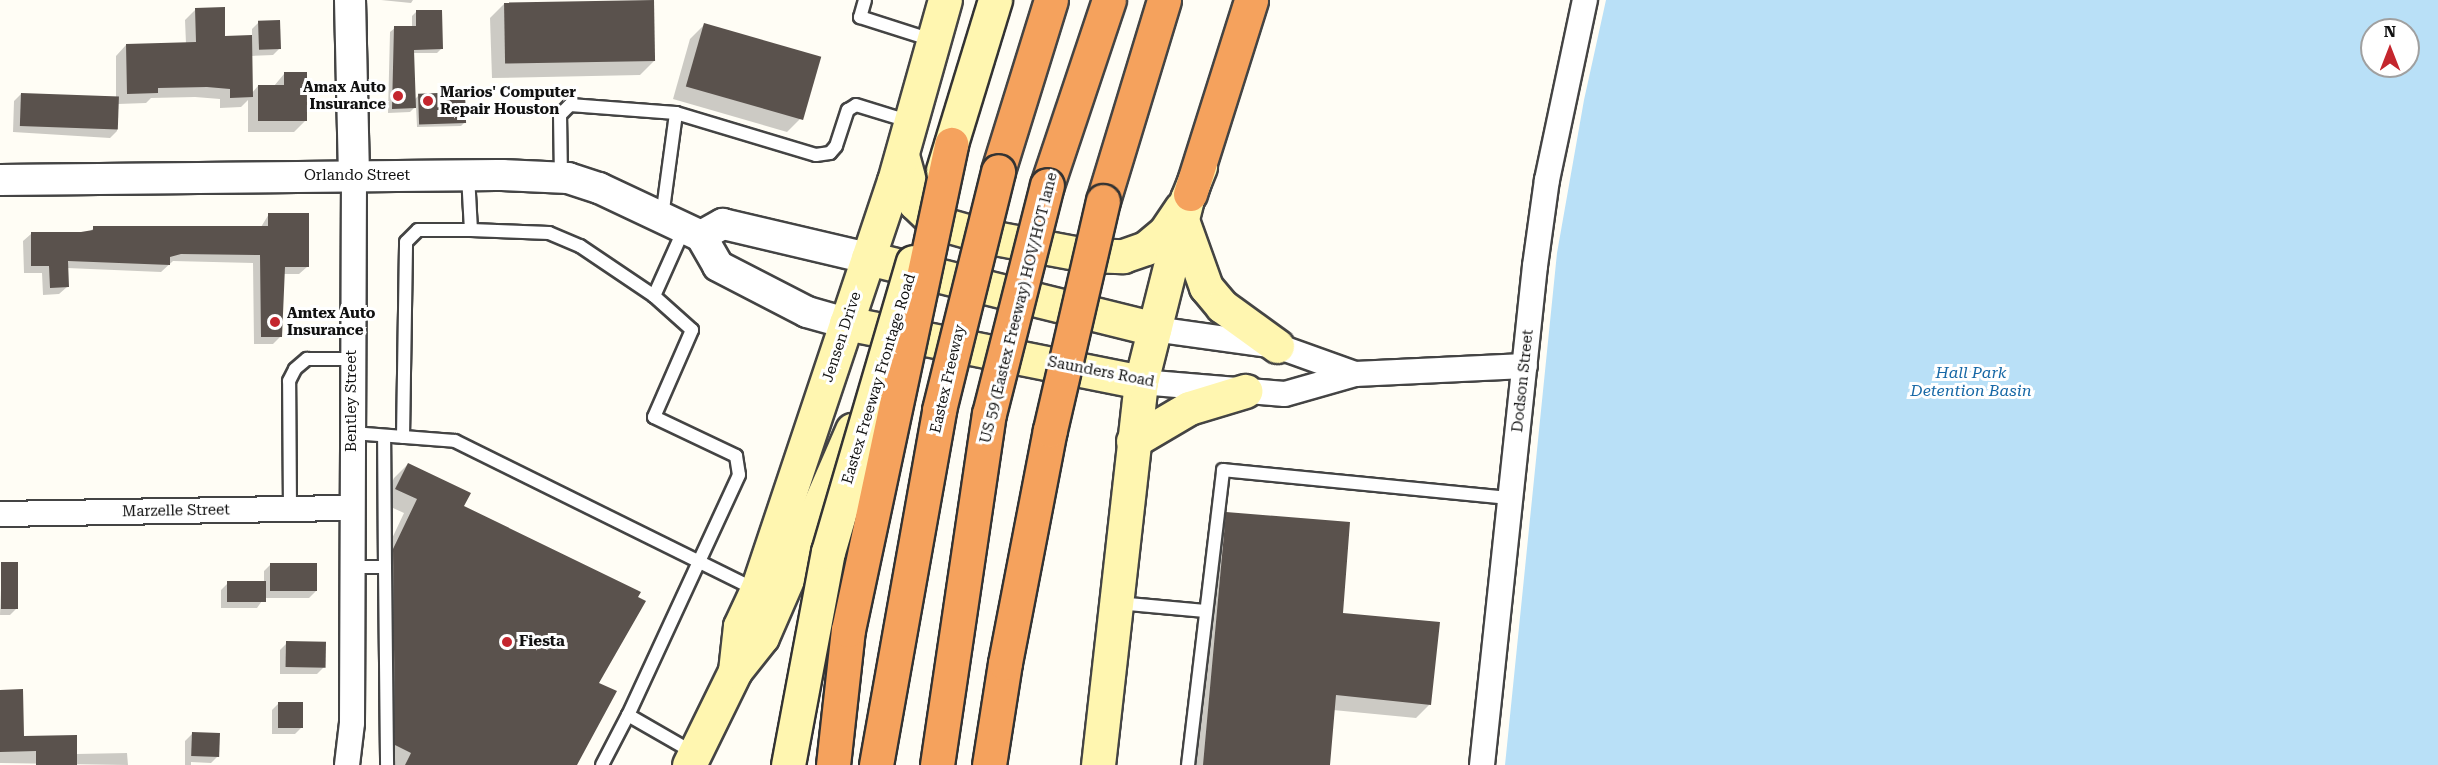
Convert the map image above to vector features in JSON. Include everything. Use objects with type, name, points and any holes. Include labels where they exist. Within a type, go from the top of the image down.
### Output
[{"type":"highway","name":"Eastex Freeway","points":[[876,765],[939,410],[998,171],[1051,0]]},
{"type":"highway","name":"US 59 (Eastex Freeway) HOV/HOT lane","points":[[937,765],[989,414],[1047,185],[1109,0]]},
{"type":"highway","points":[[989,765],[1050,430],[1103,201],[1164,0]]},
{"type":"highway","points":[[1187,204],[1251,0]]},
{"type":"highway","points":[[833,765],[848,630],[951,144]]},
{"type":"main road","name":"Jensen Drive","points":[[735,671],[740,626],[757,590],[868,258],[902,153],[945,0]]},
{"type":"main road","name":"Eastex Freeway Frontage Road","points":[[788,765],[828,552],[873,390],[995,0]]},
{"type":"main road","points":[[1098,765],[1118,603],[1133,441],[1141,382],[1187,204],[1264,0]]},
{"type":"main road","points":[[902,153],[915,204],[935,222],[984,236],[1086,255],[1123,256],[1146,248],[1165,232],[1187,204]]},
{"type":"main road","points":[[1187,204],[1206,287],[1222,306],[1277,346]]},
{"type":"main road","name":"Saunders Road","points":[[868,258],[1154,329]]},
{"type":"main road","name":"Saunders Road","points":[[846,323],[899,331],[1141,382]]},
{"type":"main road","name":"Jensen Drive","points":[[692,760],[735,671],[762,637],[870,385],[899,331]]},
{"type":"main road","points":[[1133,441],[1189,408],[1245,391]]},
{"type":"street","name":"Bentley Street","points":[[347,765],[352,723],[351,359],[354,175],[350,0]]},
{"type":"street","name":"Dodson Street","points":[[1482,765],[1547,180],[1585,0]]},
{"type":"street","name":"Orlando Street","points":[[0,180],[354,175],[561,178],[599,188],[683,227]]},
{"type":"street","points":[[683,227],[723,224],[868,258]]},
{"type":"street","points":[[683,227],[718,266],[807,312],[846,323]]},
{"type":"street","name":"Saunders Road","points":[[1154,329],[1277,346],[1355,374]]},
{"type":"street","name":"Saunders Road","points":[[1141,382],[1285,394],[1355,374],[1525,366]]},
{"type":"street","name":"Marzelle Street","points":[[0,514],[352,508]]},
{"type":"lane","points":[[865,0],[860,17],[933,40]]},
{"type":"lane","points":[[561,178],[561,115],[570,105],[676,113],[816,155],[830,153],[836,146],[848,110],[855,105],[911,122]]},
{"type":"lane","points":[[654,296],[683,227],[676,113]]},
{"type":"lane","points":[[468,175],[471,230]]},
{"type":"lane","points":[[404,437],[406,243],[418,230],[549,233],[580,246],[654,296],[692,330],[654,417],[736,456],[739,475],[701,562],[602,765]]},
{"type":"lane","points":[[290,509],[289,381],[295,369],[307,359],[351,359]]},
{"type":"lane","points":[[352,433],[455,441],[757,590]]},
{"type":"lane","points":[[384,436],[387,765]]},
{"type":"lane","points":[[1188,765],[1223,470],[1511,498]]},
{"type":"lane","points":[[352,567],[385,567]]},
{"type":"lane","points":[[1118,603],[1205,611]]},
{"type":"lane","points":[[628,715],[692,760]]},
{"type":"water","name":"Hall Park Detention Basin","points":[[1606,0],[2438,0],[2438,765],[1505,765],[1557,253],[1584,100]]},
{"type":"building","points":[[654,0],[655,61],[505,64],[504,3]]},
{"type":"building","points":[[225,7],[225,36],[252,35],[253,97],[230,98],[230,89],[207,87],[158,88],[158,93],[127,94],[126,44],[196,42],[195,8]]},
{"type":"building","points":[[416,10],[442,10],[443,49],[414,50],[416,108],[392,109],[394,26],[416,26]]},
{"type":"building","points":[[280,20],[281,49],[259,50],[258,21]]},
{"type":"building","points":[[704,23],[821,57],[803,120],[686,86]]},
{"type":"building","points":[[284,72],[307,72],[307,121],[258,121],[258,85],[284,85]]},
{"type":"building","points":[[465,92],[466,123],[419,125],[418,94]]},
{"type":"building","points":[[21,93],[119,96],[118,129],[20,126]]},
{"type":"building","points":[[268,213],[309,213],[309,267],[285,267],[282,337],[261,337],[260,255],[181,254],[170,257],[170,265],[68,261],[69,287],[50,288],[49,266],[31,266],[31,232],[81,232],[93,230],[93,226],[268,226]]},
{"type":"building","name":"Fiesta","points":[[408,463],[471,493],[464,506],[641,592],[638,597],[646,601],[599,683],[617,691],[577,765],[405,765],[411,753],[395,745],[393,549],[417,499],[395,489]]},
{"type":"building","points":[[1226,512],[1350,522],[1343,613],[1440,622],[1431,705],[1336,695],[1330,765],[1203,765]]},
{"type":"building","points":[[1,562],[18,562],[18,609],[1,609]]},
{"type":"building","points":[[270,563],[317,563],[317,591],[270,591]]},
{"type":"building","points":[[227,581],[266,581],[266,602],[227,602]]},
{"type":"building","points":[[286,641],[326,642],[326,668],[286,667]]},
{"type":"building","points":[[23,689],[24,736],[77,735],[77,765],[36,765],[36,751],[0,752],[0,690]]},
{"type":"building","points":[[278,702],[303,702],[303,728],[278,728]]},
{"type":"building","points":[[192,732],[220,733],[219,757],[191,756]]},
{"type":"place","name":"Amax Auto Insurance","points":[[398,96]]},
{"type":"place","name":"Marios' Computer Repair Houston","points":[[428,101]]},
{"type":"place","name":"Amtex Auto Insurance","points":[[275,322]]},
{"type":"place","name":"Fiesta","points":[[507,642]]}]
